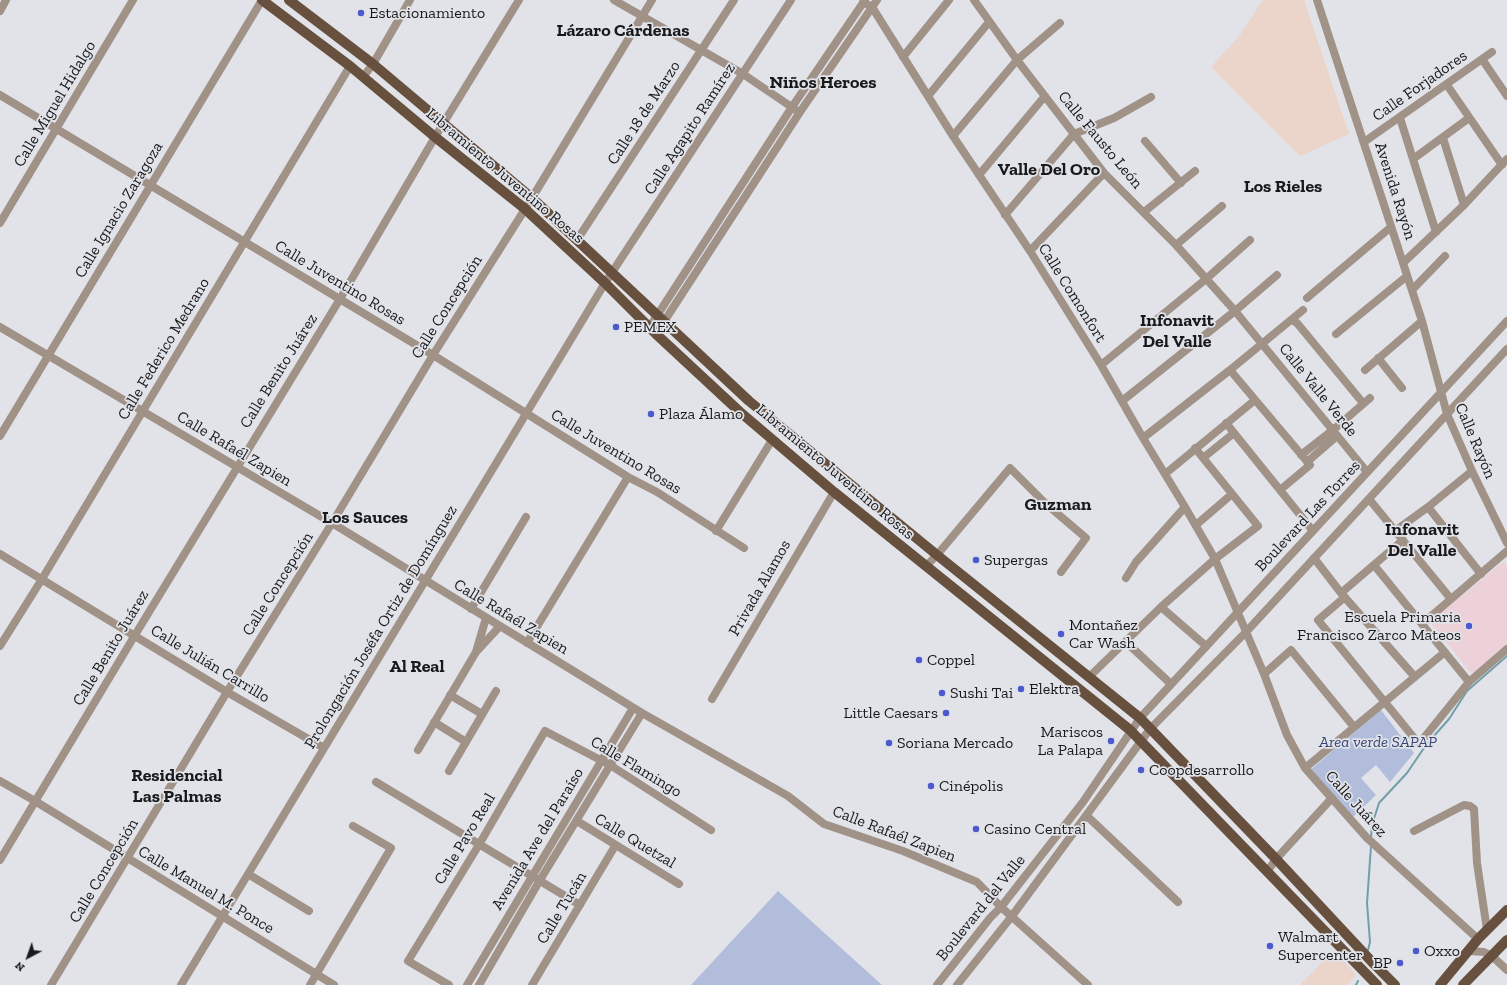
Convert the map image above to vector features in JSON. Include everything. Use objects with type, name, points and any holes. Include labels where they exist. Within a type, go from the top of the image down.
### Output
[{"type":"main road","name":"Libramiento Juventino Rosas","points":[[262,0],[350,66],[435,137],[524,208],[605,283],[653,331],[772,440],[834,492],[1130,730],[1377,985]]},
{"type":"main road","name":"Libramiento Juventino Rosas","points":[[289,0],[373,64],[532,198],[749,401],[937,555],[1140,718],[1395,985]]},
{"type":"main road","points":[[740,412],[749,401]]},
{"type":"main road","points":[[1440,985],[1478,939],[1507,910]]},
{"type":"main road","points":[[1463,985],[1507,940]]},
{"type":"street","points":[[0,11],[6,0]]},
{"type":"street","name":"Calle Miguel Hidalgo","points":[[0,223],[133,0]]},
{"type":"street","name":"Calle Ignacio Zaragoza","points":[[0,436],[262,0]]},
{"type":"street","points":[[363,77],[373,64],[410,0]]},
{"type":"street","name":"Calle Benito Juárez","points":[[0,860],[340,299],[435,137],[445,124],[519,0]]},
{"type":"street","points":[[614,0],[702,52],[743,74],[800,112]]},
{"type":"street","name":"Calle Concepción","points":[[51,985],[228,692],[332,524],[433,355],[524,208],[532,198],[652,0]]},
{"type":"street","name":"Calle 18 de Marzo","points":[[577,240],[702,52],[734,0]]},
{"type":"street","name":"Calle Agapito Ramírez","points":[[605,283],[791,0]]},
{"type":"street","points":[[903,57],[949,0]]},
{"type":"street","name":"Calle Fausto León","points":[[974,0],[1017,60],[1104,173],[1176,245],[1262,343]]},
{"type":"street","name":"Avenida Rayón","points":[[1317,0],[1422,321],[1441,393]]},
{"type":"street","points":[[662,318],[792,107],[864,1]]},
{"type":"street","name":"Calle Comonfort","points":[[864,1],[874,4],[903,57],[1005,216],[1030,251],[1101,365],[1215,559],[1237,612]]},
{"type":"street","points":[[653,331],[874,4]]},
{"type":"street","points":[[928,96],[989,22]]},
{"type":"street","points":[[953,136],[1017,60],[1060,23]]},
{"type":"street","name":"Calle Forjadores","points":[[1364,142],[1492,52]]},
{"type":"street","points":[[1482,59],[1507,96]]},
{"type":"street","name":"Calle Federico Medrano","points":[[0,646],[246,242],[350,66]]},
{"type":"street","points":[[1402,263],[1464,205],[1504,162],[1469,118],[1447,85]]},
{"type":"street","name":"Calle Juventino Rosas","points":[[0,95],[433,355],[628,477],[657,492],[744,548]]},
{"type":"street","points":[[979,175],[1045,96]]},
{"type":"street","points":[[1005,216],[1074,134],[1114,118],[1151,97]]},
{"type":"street","points":[[1400,118],[1436,232]]},
{"type":"street","points":[[1413,160],[1469,118]]},
{"type":"street","points":[[1442,138],[1464,205]]},
{"type":"street","points":[[1145,141],[1181,183]]},
{"type":"street","points":[[1144,212],[1194,172]]},
{"type":"street","points":[[1030,251],[1104,173]]},
{"type":"street","points":[[1176,245],[1222,206]]},
{"type":"street","points":[[1307,298],[1391,227]]},
{"type":"street","points":[[1101,365],[1206,279],[1250,240]]},
{"type":"street","points":[[1412,290],[1445,256]]},
{"type":"street","points":[[1122,401],[1235,311],[1277,274]]},
{"type":"street","points":[[1336,334],[1407,276]]},
{"type":"street","name":"Prolongación Joséfa Ortiz de Domínguez","points":[[181,985],[605,283]]},
{"type":"street","points":[[1143,438],[1230,370],[1303,310]]},
{"type":"street","points":[[1292,320],[1297,322],[1363,403]]},
{"type":"street","points":[[1365,370],[1422,321]]},
{"type":"street","name":"Boulevard Las Torres","points":[[1130,730],[1237,612],[1507,321]]},
{"type":"street","name":"Calle Rafaél Zapien","points":[[0,327],[332,524],[633,708],[788,796],[824,824],[903,851],[977,882],[1001,907],[1012,916]]},
{"type":"street","name":"Calle Valle Verde","points":[[1262,343],[1367,472]]},
{"type":"street","name":"Boulevard Las Torres","points":[[1141,742],[1150,729],[1246,632],[1507,349]]},
{"type":"street","points":[[1378,358],[1402,388]]},
{"type":"street","points":[[1230,370],[1309,463]]},
{"type":"street","name":"Calle Rayón","points":[[1441,393],[1447,414],[1472,472],[1507,543]]},
{"type":"street","points":[[1280,490],[1309,463],[1363,403],[1370,398]]},
{"type":"street","points":[[1164,474],[1255,400]]},
{"type":"street","points":[[1226,423],[1313,531]]},
{"type":"street","points":[[1203,458],[1234,433]]},
{"type":"street","points":[[1301,455],[1335,433]]},
{"type":"street","points":[[716,531],[772,440]]},
{"type":"street","points":[[1089,677],[1161,607],[1215,559],[1258,526],[1195,448]]},
{"type":"street","points":[[926,566],[1010,468],[1045,503],[1086,538],[1061,572]]},
{"type":"street","points":[[1395,531],[1472,472]]},
{"type":"street","points":[[527,643],[628,477]]},
{"type":"street","name":"Privada Alamos","points":[[712,699],[834,492]]},
{"type":"street","points":[[1196,525],[1232,494]]},
{"type":"street","points":[[1369,499],[1451,599]]},
{"type":"street","points":[[1126,578],[1136,562],[1185,506]]},
{"type":"street","points":[[1428,507],[1481,574]]},
{"type":"street","points":[[471,609],[526,517]]},
{"type":"street","points":[[1403,540],[1318,620],[1419,744],[1469,682],[1507,649]]},
{"type":"street","points":[[1422,624],[1507,552]]},
{"type":"street","name":"Calle Julián Carrillo","points":[[0,554],[228,692],[324,748]]},
{"type":"street","points":[[1314,558],[1343,595],[1415,677]]},
{"type":"street","points":[[1374,566],[1469,682]]},
{"type":"street","points":[[1161,607],[1206,646]]},
{"type":"street","name":"Calle Juárez","points":[[1237,612],[1264,674],[1287,735],[1305,768],[1375,846],[1478,939]]},
{"type":"street","points":[[418,750],[476,652],[486,618]]},
{"type":"street","points":[[476,652],[490,639],[500,626]]},
{"type":"street","points":[[1126,642],[1171,684]]},
{"type":"street","points":[[1264,674],[1292,650],[1354,727]]},
{"type":"street","points":[[1305,768],[1445,652]]},
{"type":"street","points":[[449,771],[496,691]]},
{"type":"street","points":[[450,695],[482,714]]},
{"type":"street","name":"Avenida Ave del Paraíso","points":[[467,985],[633,708]]},
{"type":"street","name":"Avenida Ave del Paraíso","points":[[479,985],[540,880],[577,822],[642,713]]},
{"type":"street","points":[[434,722],[466,742]]},
{"type":"street","name":"Boulevard del Valle","points":[[940,984],[990,918],[1001,907],[1083,802],[1130,730]]},
{"type":"street","name":"Calle Flamingo","points":[[545,731],[602,760],[711,830]]},
{"type":"street","name":"Calle Pavo Real","points":[[449,985],[408,960],[480,843],[545,731]]},
{"type":"street","name":"Boulevard del Valle","points":[[957,985],[1012,916],[1054,857],[1087,816],[1141,742]]},
{"type":"street","name":"Calle Manuel M. Ponce","points":[[0,781],[36,801],[334,985]]},
{"type":"street","points":[[376,782],[480,843],[580,905]]},
{"type":"street","points":[[1266,872],[1332,798]]},
{"type":"street","points":[[1414,831],[1464,805],[1470,806],[1474,810],[1477,863],[1487,930]]},
{"type":"street","points":[[1087,816],[1178,902]]},
{"type":"street","name":"Calle Quetzal","points":[[577,822],[679,884]]},
{"type":"street","points":[[310,985],[391,848],[353,826]]},
{"type":"street","points":[[1052,841],[1054,846],[1054,857]]},
{"type":"street","name":"Calle Tucán","points":[[532,985],[615,846]]},
{"type":"street","points":[[248,874],[309,911]]},
{"type":"street","points":[[1012,916],[1088,985]]},
{"type":"street","points":[[1469,951],[1484,952],[1492,956],[1507,970]]},
{"type":"shaded area","points":[[1263,0],[1304,0],[1349,134],[1300,156],[1211,67],[1240,35]]},
{"type":"shaded area","name":"Escuela Primaria Francisco Zarco Mateos","points":[[1504,561],[1507,568],[1507,647],[1472,674],[1430,622]]},
{"type":"shaded area","points":[[1334,950],[1356,975],[1347,985],[1300,985]]},
{"type":"green space","name":"Area verde SAPAP","points":[[1381,710],[1414,753],[1390,782],[1376,765],[1361,778],[1376,795],[1353,817],[1310,770]]},
{"type":"green space","points":[[778,891],[882,985],[691,985]]},
{"type":"waterway","points":[[1371,837],[1372,825],[1379,803],[1407,773],[1426,745],[1449,719],[1467,691],[1507,656]]},
{"type":"waterway","points":[[1368,950],[1370,942],[1367,903],[1371,846]]},
{"type":"waterway","points":[[1356,985],[1358,981]]},
{"type":"place","name":"Estacionamiento","points":[[361,13]]},
{"type":"place","name":"PEMEX","points":[[616,327]]},
{"type":"place","name":"Plaza Álamo","points":[[651,414]]},
{"type":"place","name":"Supergas","points":[[976,560]]},
{"type":"place","name":"Escuela Primaria Francisco Zarco Mateos","points":[[1469,626]]},
{"type":"place","name":"Montañez Car Wash","points":[[1061,634]]},
{"type":"place","name":"Coppel","points":[[919,660]]},
{"type":"place","name":"Elektra","points":[[1021,689]]},
{"type":"place","name":"Sushi Tai","points":[[942,693]]},
{"type":"place","name":"Little Caesars","points":[[946,713]]},
{"type":"place","name":"Mariscos La Palapa","points":[[1111,741]]},
{"type":"place","name":"Soriana Mercado","points":[[889,743]]},
{"type":"place","name":"Coopdesarrollo","points":[[1141,770]]},
{"type":"place","name":"Cinépolis","points":[[931,786]]},
{"type":"place","name":"Casino Central","points":[[976,829]]},
{"type":"place","name":"Walmart Supercenter","points":[[1270,946]]},
{"type":"place","name":"Oxxo","points":[[1416,951]]},
{"type":"place","name":"BP","points":[[1400,963]]},
{"type":"district","name":"Lázaro Cárdenas","points":[[623,31]]},
{"type":"district","name":"Niños Heroes","points":[[823,83]]},
{"type":"district","name":"Valle Del Oro","points":[[1049,170]]},
{"type":"district","name":"Los Rieles","points":[[1283,187]]},
{"type":"district","name":"Infonavit Del Valle","points":[[1177,331]]},
{"type":"district","name":"Guzman","points":[[1058,505]]},
{"type":"district","name":"Los Sauces","points":[[365,518]]},
{"type":"district","name":"Infonavit Del Valle","points":[[1422,540]]},
{"type":"district","name":"Al Real","points":[[417,667]]},
{"type":"district","name":"Residencial Las Palmas","points":[[177,786]]}]
